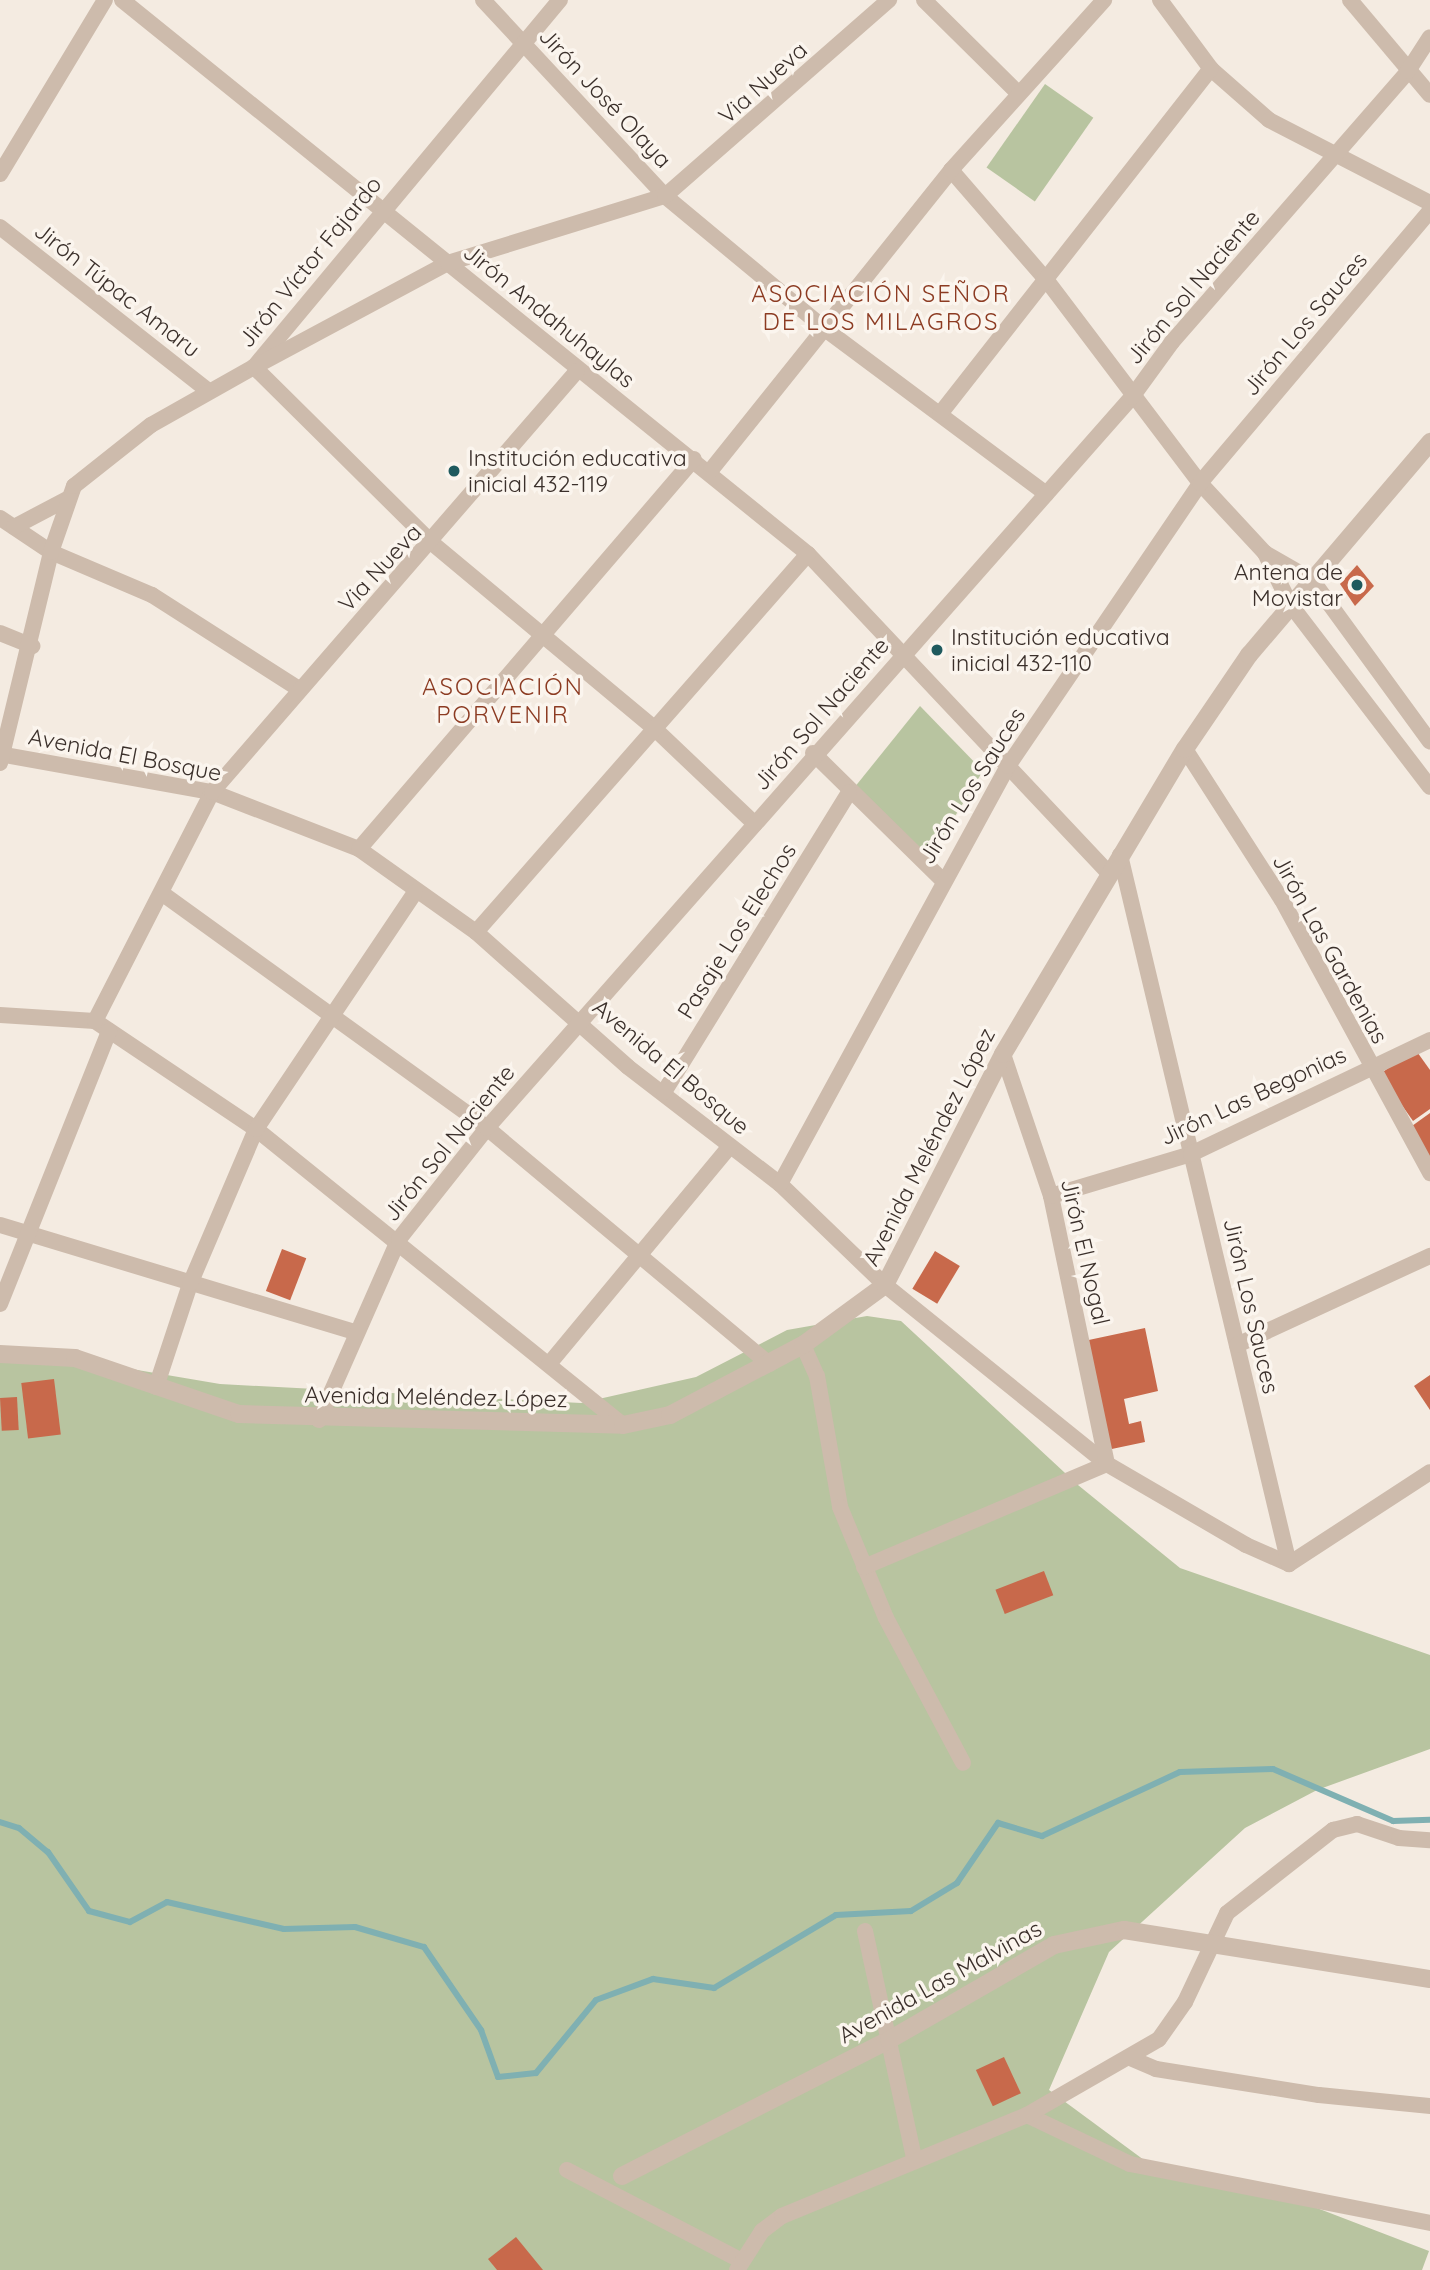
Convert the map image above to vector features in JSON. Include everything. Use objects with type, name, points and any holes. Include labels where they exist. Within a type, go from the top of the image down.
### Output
[{"type":"street","points":[[0,174],[105,0]]},
{"type":"street","name":"Jirón Andahuhaylas","points":[[122,0],[383,205],[577,371],[710,470],[808,554],[1009,766]]},
{"type":"street","name":"Jirón José Olaya","points":[[483,0],[665,196],[825,329],[1046,494]]},
{"type":"street","name":"Jirón Víctor Fajardo","points":[[1,757],[32,646],[51,552],[67,499],[85,472],[207,390],[254,367],[383,205],[525,45],[560,0]]},
{"type":"street","name":"Via Nueva","points":[[665,196],[888,0]]},
{"type":"street","points":[[924,0],[1018,93]]},
{"type":"street","points":[[710,470],[951,170],[1104,0]]},
{"type":"street","points":[[1160,0],[1210,69],[1269,120],[1334,156],[1430,203]]},
{"type":"street","points":[[1350,0],[1430,95]]},
{"type":"street","name":"Jirón Sol Naciente","points":[[319,1420],[354,1332],[399,1239],[487,1128],[755,824],[813,753],[1132,397],[1172,342],[1408,71],[1430,37]]},
{"type":"street","points":[[940,414],[1048,282],[1210,69]]},
{"type":"street","points":[[951,170],[1048,282],[1132,397],[1200,483],[1265,553],[1290,604],[1430,787]]},
{"type":"street","points":[[665,196],[448,263],[254,367],[433,544],[654,728],[755,824]]},
{"type":"street","name":"Jirón Los Sauces","points":[[780,1184],[941,879],[1009,766],[1200,483],[1430,211]]},
{"type":"street","name":"Jirón Túpac Amaru","points":[[0,227],[207,390]]},
{"type":"street","name":"Via Nueva","points":[[95,1021],[163,894],[212,792],[299,689],[433,544],[577,371]]},
{"type":"street","name":"Avenida Meléndez López","points":[[0,1354],[75,1358],[239,1414],[319,1420],[623,1425],[670,1415],[803,1345],[885,1285],[1003,1054],[1185,749],[1290,604],[1430,442]]},
{"type":"street","points":[[359,849],[694,459]]},
{"type":"street","points":[[7,523],[67,499]]},
{"type":"street","points":[[7,523],[51,552],[152,596],[299,689]]},
{"type":"street","points":[[1265,553],[1312,580],[1430,742]]},
{"type":"street","points":[[476,932],[808,554]]},
{"type":"street","points":[[0,633],[32,646]]},
{"type":"street","name":"Jirón Las Gardenias","points":[[1185,749],[1282,900],[1368,1068],[1430,1173]]},
{"type":"street","points":[[813,753],[849,793],[941,879]]},
{"type":"street","name":"Avenida El Bosque","points":[[1,757],[212,792],[359,849],[415,892],[476,932],[729,1147],[780,1184],[885,1285],[1107,1464],[1246,1545],[1289,1564]]},
{"type":"street","points":[[1009,766],[1110,874]]},
{"type":"street","name":"Pasaje Los Elechos","points":[[664,1092],[849,793]]},
{"type":"street","name":"Jirón Los Sauces","points":[[1120,855],[1289,1564]]},
{"type":"street","points":[[156,1387],[190,1284],[257,1129],[328,1014],[415,892]]},
{"type":"street","points":[[163,894],[487,1128],[641,1253],[769,1364]]},
{"type":"street","points":[[0,1015],[95,1021],[257,1129],[399,1239],[623,1425]]},
{"type":"street","points":[[0,1304],[109,1031]]},
{"type":"street","name":"Jirón Las Begonias","points":[[1051,1196],[1191,1154],[1430,1040]]},
{"type":"street","name":"Jirón El Nogal","points":[[1003,1054],[1051,1196],[1107,1464]]},
{"type":"street","points":[[549,1364],[729,1147]]},
{"type":"street","points":[[0,1225],[354,1332]]},
{"type":"street","points":[[1237,1345],[1430,1256]]},
{"type":"street","points":[[803,1345],[817,1376],[840,1507],[864,1567],[963,1763]]},
{"type":"street","points":[[864,1567],[1107,1464]]},
{"type":"street","points":[[1289,1564],[1430,1472]]},
{"type":"street","points":[[567,2170],[740,2266],[762,2231],[782,2216],[914,2158],[1027,2115],[1159,2039],[1185,2002],[1210,1942],[1227,1913],[1333,1829],[1357,1824],[1399,1839],[1430,1840]]},
{"type":"street","name":"Avenida Las Malvinas","points":[[622,2176],[889,2040],[1054,1945],[1124,1930],[1430,1979]]},
{"type":"street","points":[[865,1931],[914,2158]]},
{"type":"street","points":[[1130,2058],[1169,2071],[1430,2106]]},
{"type":"street","points":[[1027,2115],[1130,2164],[1430,2223]]},
{"type":"green space","points":[[1045,84],[1093,118],[1035,201],[986,168]]},
{"type":"green space","points":[[920,706],[983,771],[929,858],[854,788]]},
{"type":"green space","points":[[867,1316],[901,1321],[1078,1485],[1180,1568],[1430,1655],[1430,1749],[1317,1790],[1245,1828],[1109,1952],[1049,2090],[1144,2160],[1283,2195],[1429,2251],[1422,2270],[0,2270],[0,1363],[96,1363],[220,1384],[581,1403],[696,1377],[787,1330]]},
{"type":"building","name":"Antena de Movistar","points":[[1357,565],[1374,586],[1355,606],[1340,584]]},
{"type":"building","points":[[1415,1049],[1430,1070],[1430,1109],[1413,1121],[1380,1074]]},
{"type":"building","points":[[1430,1113],[1430,1164],[1405,1131]]},
{"type":"building","points":[[282,1249],[306,1258],[290,1300],[266,1291]]},
{"type":"building","points":[[935,1251],[960,1266],[937,1304],[912,1289]]},
{"type":"building","points":[[1145,1328],[1158,1391],[1124,1399],[1129,1424],[1141,1421],[1145,1442],[1107,1450],[1084,1341]]},
{"type":"building","points":[[1430,1375],[1430,1410],[1414,1386]]},
{"type":"building","points":[[54,1379],[61,1435],[28,1439],[21,1383]]},
{"type":"building","points":[[17,1397],[19,1430],[2,1431],[0,1398]]},
{"type":"building","points":[[1044,1571],[1053,1595],[1005,1614],[995,1590]]},
{"type":"building","points":[[1004,2057],[1021,2093],[993,2106],[976,2070]]},
{"type":"building","points":[[516,2237],[543,2270],[497,2270],[488,2259]]},
{"type":"waterway","points":[[0,1822],[19,1828],[48,1852],[89,1911],[130,1922],[167,1902],[284,1929],[355,1927],[424,1947],[481,2030],[498,2077],[536,2073],[596,2000],[653,1979],[714,1988],[836,1915],[911,1911],[957,1883],[998,1823],[1042,1836],[1180,1772],[1273,1769],[1393,1821],[1430,1820]]},
{"type":"place","name":"Institución educativa inicial 432-119","points":[[454,471]]},
{"type":"place","name":"Antena de Movistar","points":[[1357,585]]},
{"type":"place","name":"Institución educativa inicial 432-110","points":[[937,650]]},
{"type":"district","name":"ASOCIACIÓN SEÑOR DE LOS MILAGROS","points":[[881,308]]},
{"type":"district","name":"ASOCIACIÓN PORVENIR","points":[[503,701]]}]
